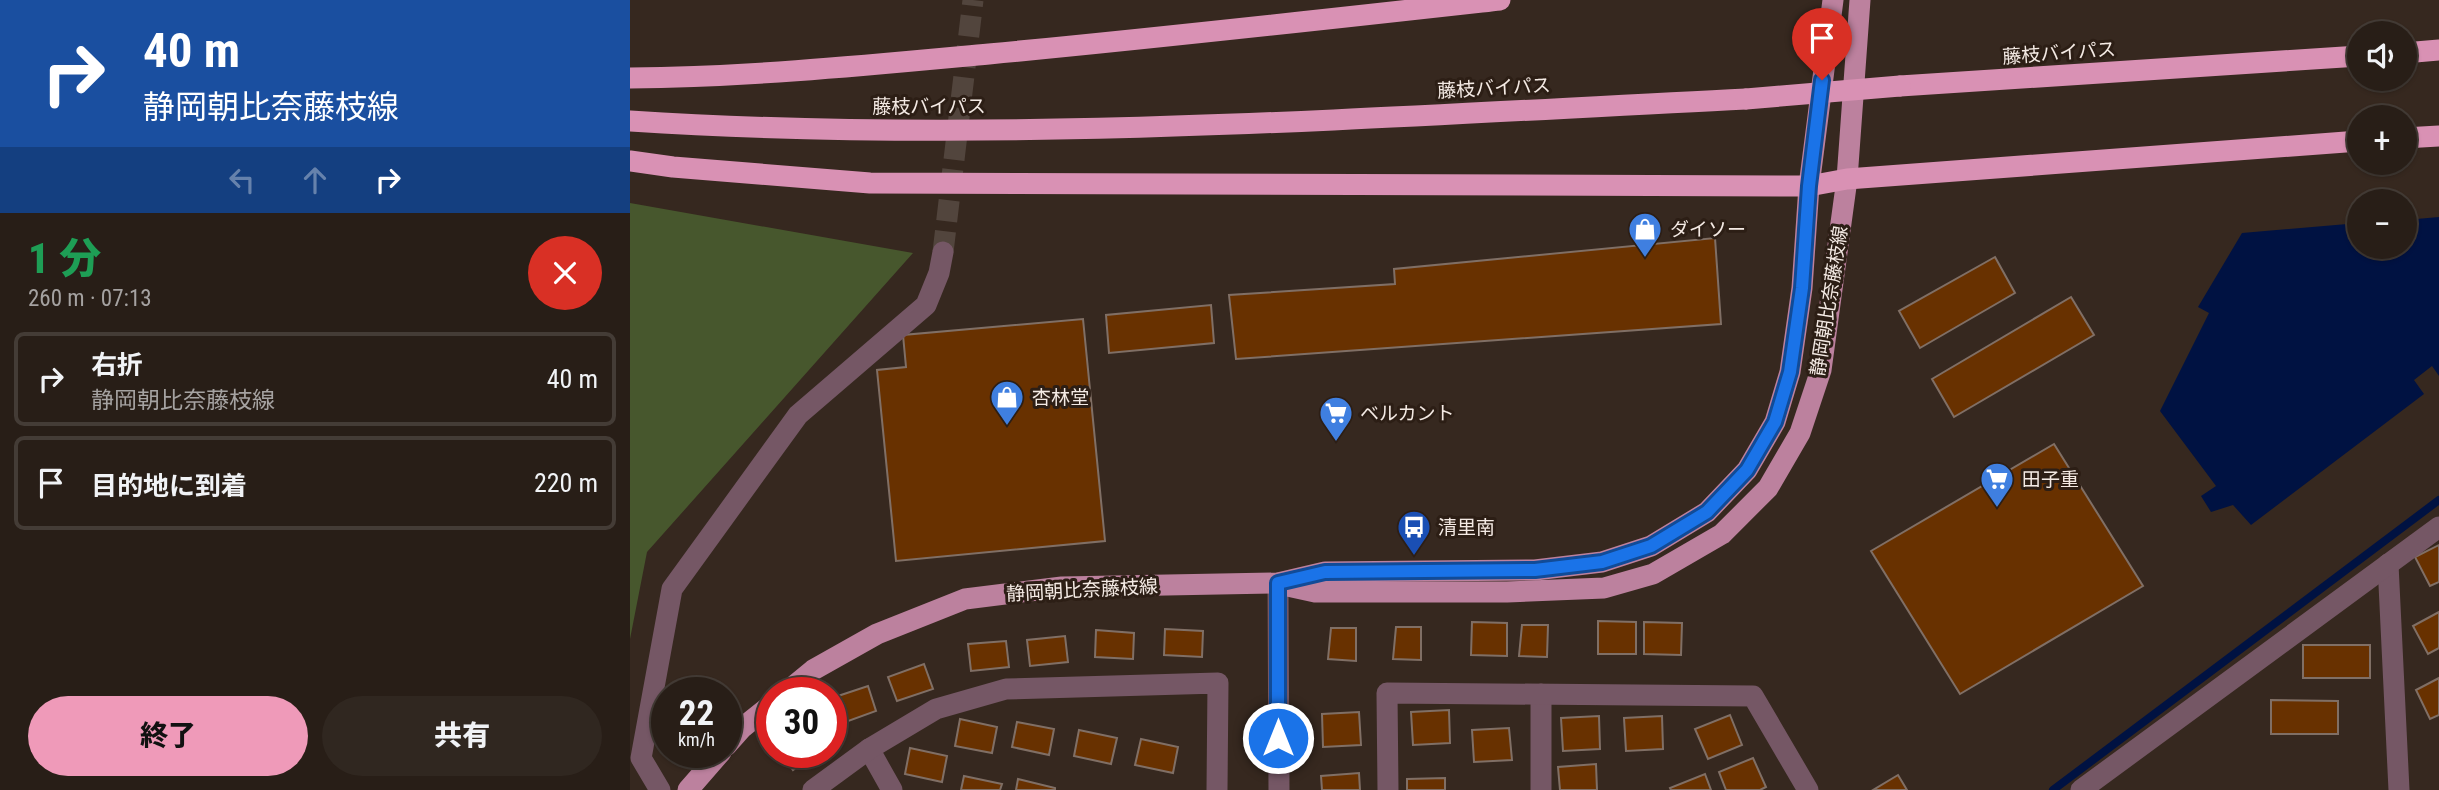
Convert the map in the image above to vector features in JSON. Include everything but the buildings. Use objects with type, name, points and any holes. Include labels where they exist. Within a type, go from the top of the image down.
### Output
[{"type":"highway","points":[[630,78],[670,78],[900,62],[1202,34],[1500,0]]},
{"type":"highway","points":[[2417,51],[2439,50]]},
{"type":"highway","name":"藤枝バイパス","points":[[630,121],[715,126],[934,130],[1220,124],[1746,99],[2347,56]]},
{"type":"highway","points":[[2417,137],[2439,136]]},
{"type":"highway","points":[[630,161],[870,183],[1809,186],[1847,179],[2347,142]]},
{"type":"main road","name":"静岡朝比奈藤枝線","points":[[804,677],[877,634],[965,598],[1062,587],[1278,583],[1325,572],[1535,570],[1602,562],[1651,546],[1707,512],[1747,470],[1775,422],[1790,372],[1802,288],[1809,186],[1833,0]]},
{"type":"main road","name":"静岡朝比奈藤枝線","points":[[1278,583],[1315,592],[1507,592],[1604,588],[1653,574],[1722,534],[1768,488],[1800,433],[1821,370],[1847,179],[1860,0]]},
{"type":"main road","points":[[742,728],[756,717]]},
{"type":"main road","points":[[688,790],[707,768]]},
{"type":"street","points":[[660,790],[641,758],[672,589],[798,415],[926,305],[939,273],[943,252]]},
{"type":"street","points":[[2081,790],[2439,527]]},
{"type":"street","points":[[2388,564],[2399,790]]},
{"type":"street","points":[[1278,583],[1279,790]]},
{"type":"street","points":[[813,790],[869,749],[936,709],[1006,689],[1218,684],[1217,790]]},
{"type":"street","points":[[1388,790],[1387,693],[1753,696],[1808,790]]},
{"type":"street","points":[[1541,694],[1541,790]]},
{"type":"street","points":[[869,749],[892,790]]},
{"type":"green space","points":[[630,203],[913,253],[647,552],[630,639]]},
{"type":"shaded area","points":[[2439,217],[2439,376],[2432,366],[2414,380],[2424,394],[2251,525],[2233,505],[2211,512],[2201,496],[2216,486],[2160,411],[2209,313],[2198,307],[2242,233],[2347,224],[2347,259],[2417,259],[2417,219]]},
{"type":"waterway","points":[[2053,790],[2439,500]]},
{"type":"tunnel","points":[[943,252],[973,0]]},
{"type":"place","name":"ダイソー","points":[[1645,259]]},
{"type":"place","name":"杏林堂","points":[[1007,427]]},
{"type":"place","name":"ベルカント","points":[[1336,443]]},
{"type":"place","name":"田子重","points":[[1997,509]]},
{"type":"place","name":"清里南","points":[[1414,557]]},
{"type":"route","points":[[1278,738],[1278,583],[1325,572],[1535,570],[1602,562],[1651,546],[1707,512],[1747,470],[1775,422],[1790,372],[1802,288],[1809,186],[1822,80]]}]
